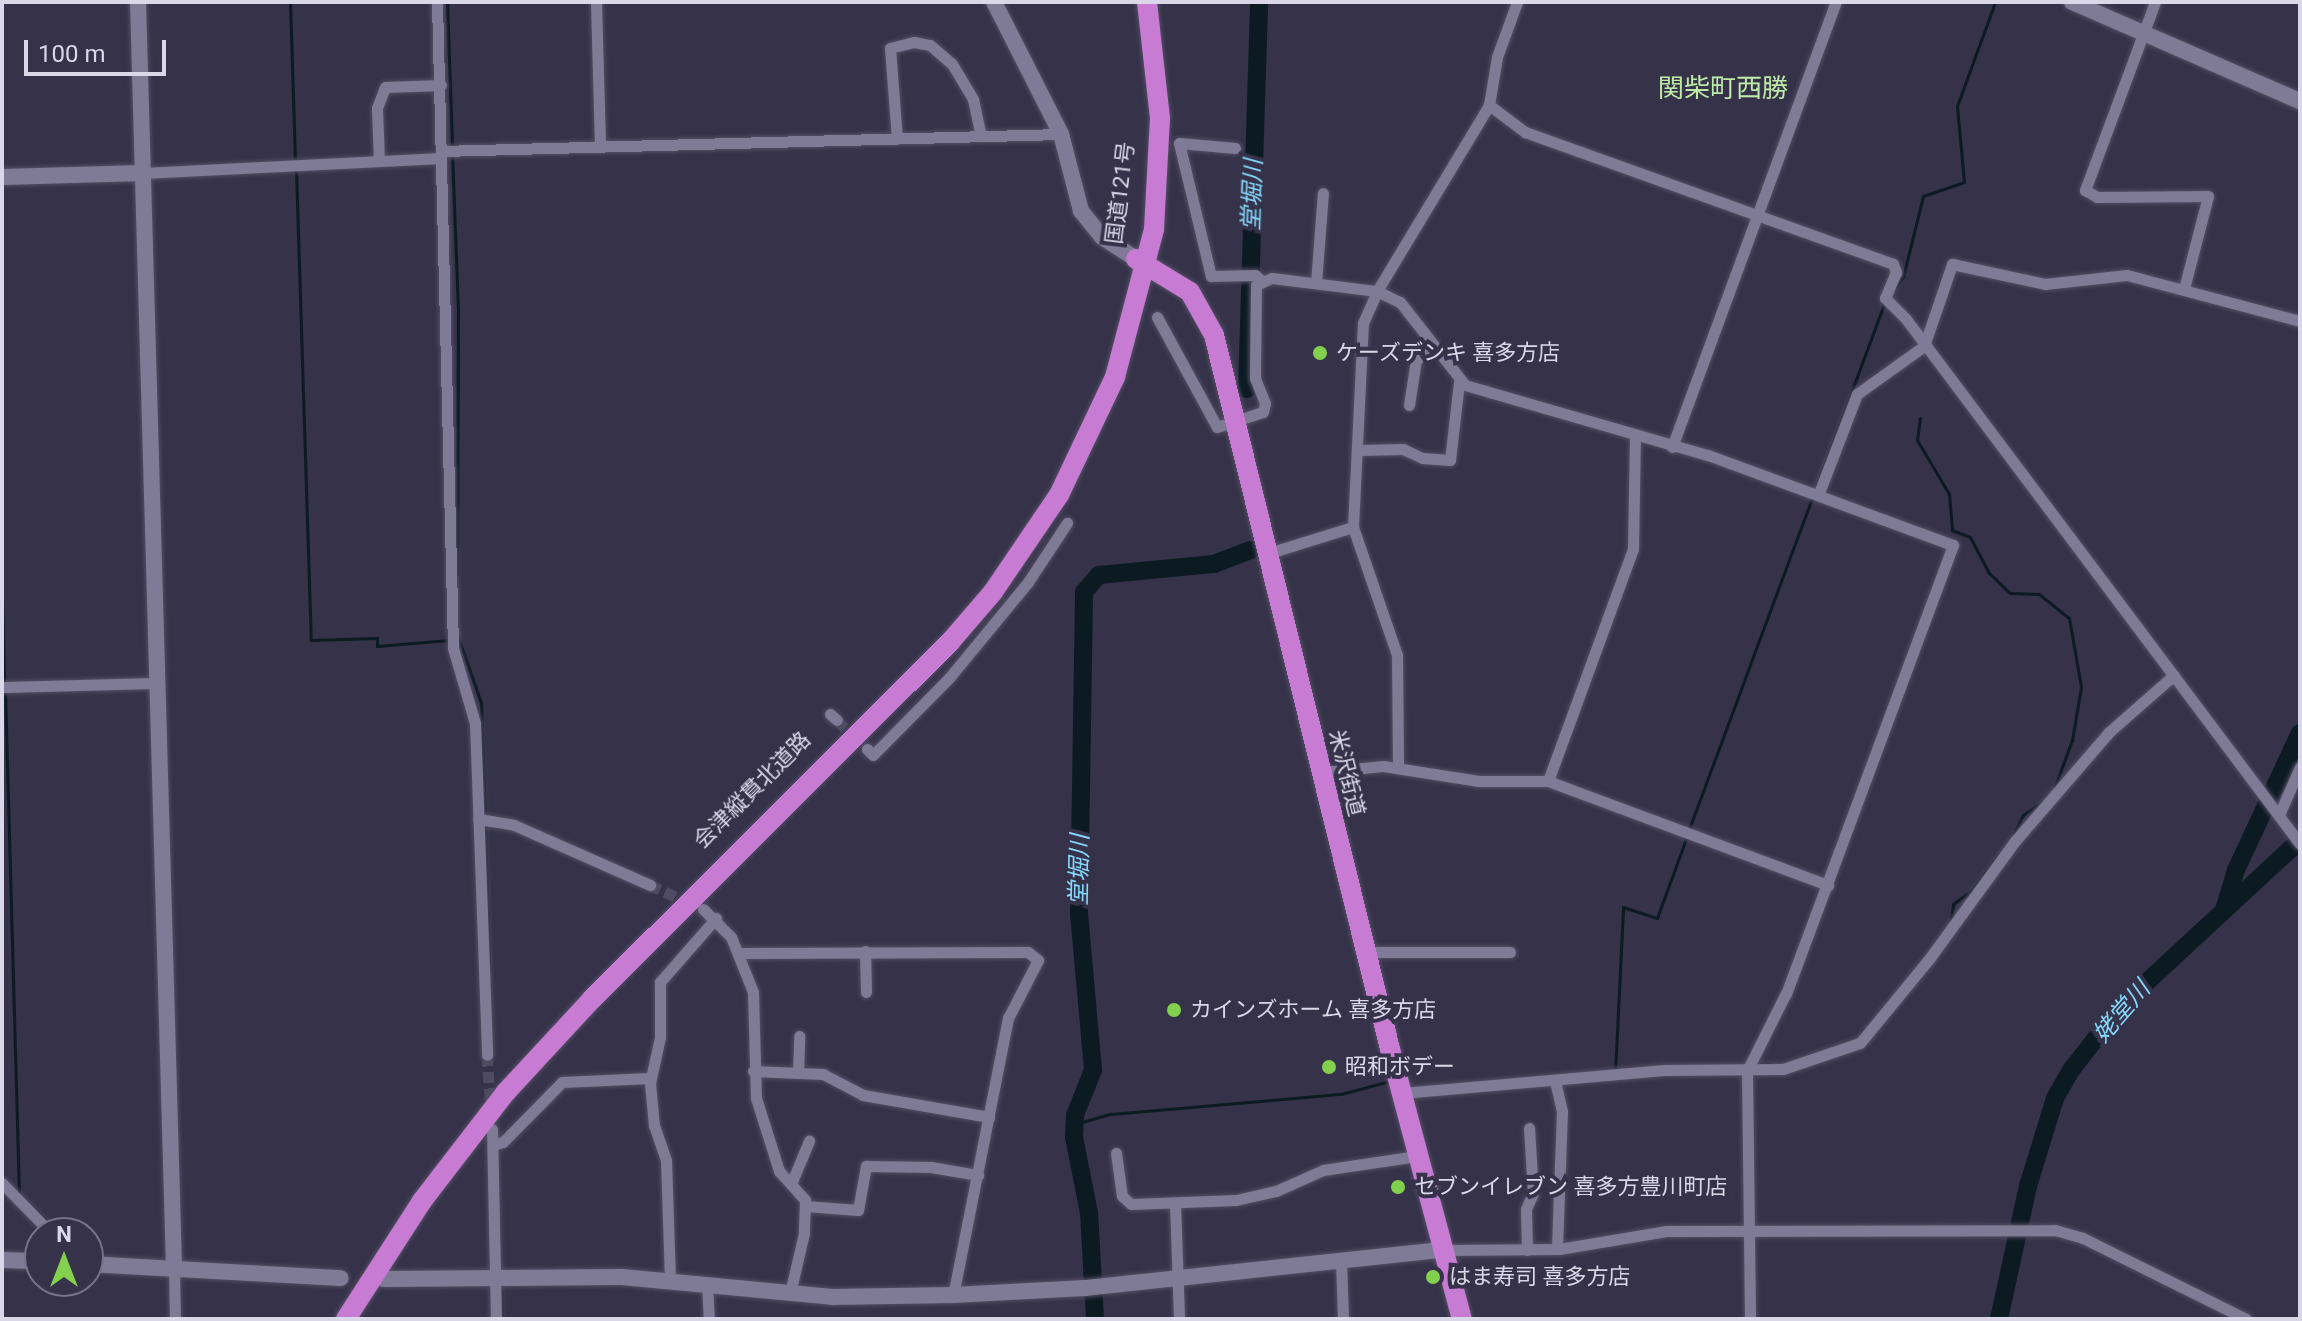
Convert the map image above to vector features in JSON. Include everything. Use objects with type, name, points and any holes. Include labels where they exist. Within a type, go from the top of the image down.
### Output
[{"type":"highway","name":"国道121号","points":[[1142,262],[1170,147],[1160,127],[1147,2]]},
{"type":"highway","name":"国道121号","points":[[1142,262],[1154,68]]},
{"type":"highway","name":"米沢街道","points":[[1142,262],[1190,292],[1207,314],[1237,424],[1417,1156],[1462,1319]]},
{"type":"highway","name":"会津縦貫北道路","points":[[337,1319],[415,1196],[498,1085],[649,925],[932,644],[993,573],[1050,489],[1090,411],[1142,262]]},
{"type":"highway","name":"会津縦貫北道路","points":[[346,1319],[422,1201],[516,1082],[993,592],[1059,495],[1100,415],[1142,262]]},
{"type":"street","points":[[138,2],[175,1319]]},
{"type":"street","points":[[437,2],[453,648],[473,705],[487,1055]]},
{"type":"street","points":[[596,2],[600,146]]},
{"type":"street","points":[[994,2],[1061,134],[1081,211],[1102,237],[1142,262]]},
{"type":"street","points":[[1398,766],[1397,655],[1353,527],[1360,450],[1363,323],[1377,291],[1489,105],[1497,57],[1517,2]]},
{"type":"street","points":[[1672,447],[1836,2]]},
{"type":"street","points":[[2072,2],[2145,31],[2300,101]]},
{"type":"street","points":[[2155,2],[2085,190],[2097,197],[2208,196],[2184,289]]},
{"type":"street","points":[[897,139],[890,48],[914,42],[930,45],[952,64],[973,99],[981,136]]},
{"type":"street","points":[[379,161],[377,108],[385,87],[441,85]]},
{"type":"street","points":[[1489,105],[1525,132],[1893,264],[1896,272],[1885,298],[2300,844]]},
{"type":"street","points":[[2,177],[379,161],[441,154],[600,146],[1061,134]]},
{"type":"street","points":[[1235,148],[1170,147],[1211,276],[1254,277],[1377,291],[1400,302],[1459,382],[1819,493],[1953,547],[1786,993],[1747,1071],[1750,1319]]},
{"type":"street","points":[[1316,283],[1323,193]]},
{"type":"street","points":[[1819,493],[1857,394],[1924,346],[1952,264],[2045,284],[2127,275],[2300,321]]},
{"type":"street","points":[[1157,317],[1211,422],[1217,427],[1237,424],[1263,412],[1265,403],[1255,378],[1254,277]]},
{"type":"street","points":[[1409,405],[1416,360],[1431,346]]},
{"type":"street","points":[[1360,450],[1403,449],[1422,458],[1450,460],[1459,382]]},
{"type":"street","points":[[1548,781],[1633,549],[1635,438]]},
{"type":"street","points":[[867,749],[873,755],[949,678],[1028,582],[1067,523]]},
{"type":"street","points":[[1269,553],[1353,527]]},
{"type":"street","points":[[1402,1093],[1664,1070],[1792,1068],[1841,1052],[1868,1037],[2015,841],[2109,732],[2174,675]]},
{"type":"street","points":[[2,687],[158,683]]},
{"type":"street","points":[[1323,772],[1383,766],[1479,781],[1548,781],[1828,885]]},
{"type":"street","points":[[2280,817],[2300,767]]},
{"type":"street","points":[[478,819],[514,825],[650,885]]},
{"type":"street","points":[[703,909],[716,918],[738,953],[755,1000],[753,1071],[770,1143],[779,1171],[805,1206],[790,1293]]},
{"type":"street","points":[[670,1280],[666,1160],[654,1126],[650,1078],[660,1037],[661,976],[716,918]]},
{"type":"street","points":[[738,953],[865,951],[1034,955],[1037,966],[1008,1018],[953,1295]]},
{"type":"street","points":[[865,951],[866,992]]},
{"type":"street","points":[[1367,952],[1510,952]]},
{"type":"street","points":[[798,1073],[799,1036]]},
{"type":"street","points":[[753,1071],[837,1077],[863,1095],[989,1117]]},
{"type":"street","points":[[493,1145],[503,1142],[562,1082],[650,1078]]},
{"type":"street","points":[[1555,1081],[1562,1111],[1557,1249]]},
{"type":"street","points":[[1527,1250],[1526,1209],[1533,1193],[1529,1128]]},
{"type":"street","points":[[492,1129],[496,1319]]},
{"type":"street","points":[[791,1184],[809,1141]]},
{"type":"street","points":[[1116,1153],[1124,1202],[1175,1203],[1236,1200],[1276,1191],[1323,1170],[1417,1156]]},
{"type":"street","points":[[805,1206],[858,1210],[866,1166],[939,1167],[978,1175]]},
{"type":"street","points":[[2,1183],[35,1217]]},
{"type":"street","points":[[1175,1203],[1179,1319]]},
{"type":"street","points":[[384,1279],[494,1276],[670,1280],[790,1293],[953,1295],[1090,1287],[1443,1250],[1557,1249],[1654,1232],[2055,1230],[2083,1238],[2246,1319]]},
{"type":"street","points":[[2,1260],[24,1261]]},
{"type":"street","points":[[1341,1261],[1343,1319]]},
{"type":"street","points":[[104,1265],[341,1278]]},
{"type":"street","points":[[707,1284],[709,1319]]},
{"type":"waterway","points":[[290,2],[295,162]]},
{"type":"waterway","points":[[447,2],[452,146]]},
{"type":"waterway","name":"堂堀川","points":[[1247,389],[1259,2]]},
{"type":"waterway","points":[[1895,288],[1903,277],[1923,196],[1964,182],[1957,106],[1995,2]]},
{"type":"waterway","points":[[452,154],[458,308],[457,574]]},
{"type":"waterway","points":[[296,170],[311,640],[377,638],[377,646],[449,640]]},
{"type":"waterway","points":[[1689,829],[1884,304]]},
{"type":"waterway","points":[[1920,418],[1917,440],[1949,494],[1952,530],[1970,537],[1989,573],[2010,593],[2039,594],[2069,618],[2081,687],[2072,740],[2054,789]]},
{"type":"waterway","name":"堂堀川","points":[[1095,1319],[1089,1213],[1074,1137],[1075,1115],[1093,1070],[1079,914],[1084,592],[1099,575],[1214,564],[1250,550]]},
{"type":"waterway","points":[[2,595],[4,683]]},
{"type":"waterway","points":[[458,637],[481,703],[485,818]]},
{"type":"waterway","points":[[5,691],[19,1195]]},
{"type":"waterway","name":"姥堂川","points":[[2224,910],[2236,870],[2300,733]]},
{"type":"waterway","points":[[2013,835],[2023,815],[2041,803]]},
{"type":"waterway","points":[[485,825],[489,962]]},
{"type":"waterway","points":[[1615,1073],[1623,907],[1657,918],[1687,836]]},
{"type":"waterway","name":"姥堂川","points":[[1999,1319],[2028,1186],[2055,1098],[2072,1069],[2121,1006],[2300,840]]},
{"type":"waterway","points":[[1951,919],[1953,904],[1971,891],[1999,854]]},
{"type":"waterway","points":[[1754,1063],[1770,1064]]},
{"type":"waterway","points":[[1075,1124],[1111,1114],[1341,1094],[1390,1081]]},
{"type":"waterway","points":[[28,1202],[43,1217]]},
{"type":"waterway","points":[[501,1285],[502,1319]]},
{"type":"tunnel","points":[[837,720],[858,740]]},
{"type":"tunnel","points":[[650,885],[690,903]]},
{"type":"tunnel","points":[[487,1055],[491,1111]]},
{"type":"place","name":"ケーズデンキ 喜多方店","points":[[1320,353]]},
{"type":"place","name":"カインズホーム 喜多方店","points":[[1174,1010]]},
{"type":"place","name":"昭和ボデー","points":[[1329,1067]]},
{"type":"place","name":"セブンイレブン 喜多方豊川町店","points":[[1398,1187]]},
{"type":"place","name":"はま寿司 喜多方店","points":[[1433,1277]]},
{"type":"district","name":"関柴町西勝","points":[[1723,89]]}]
